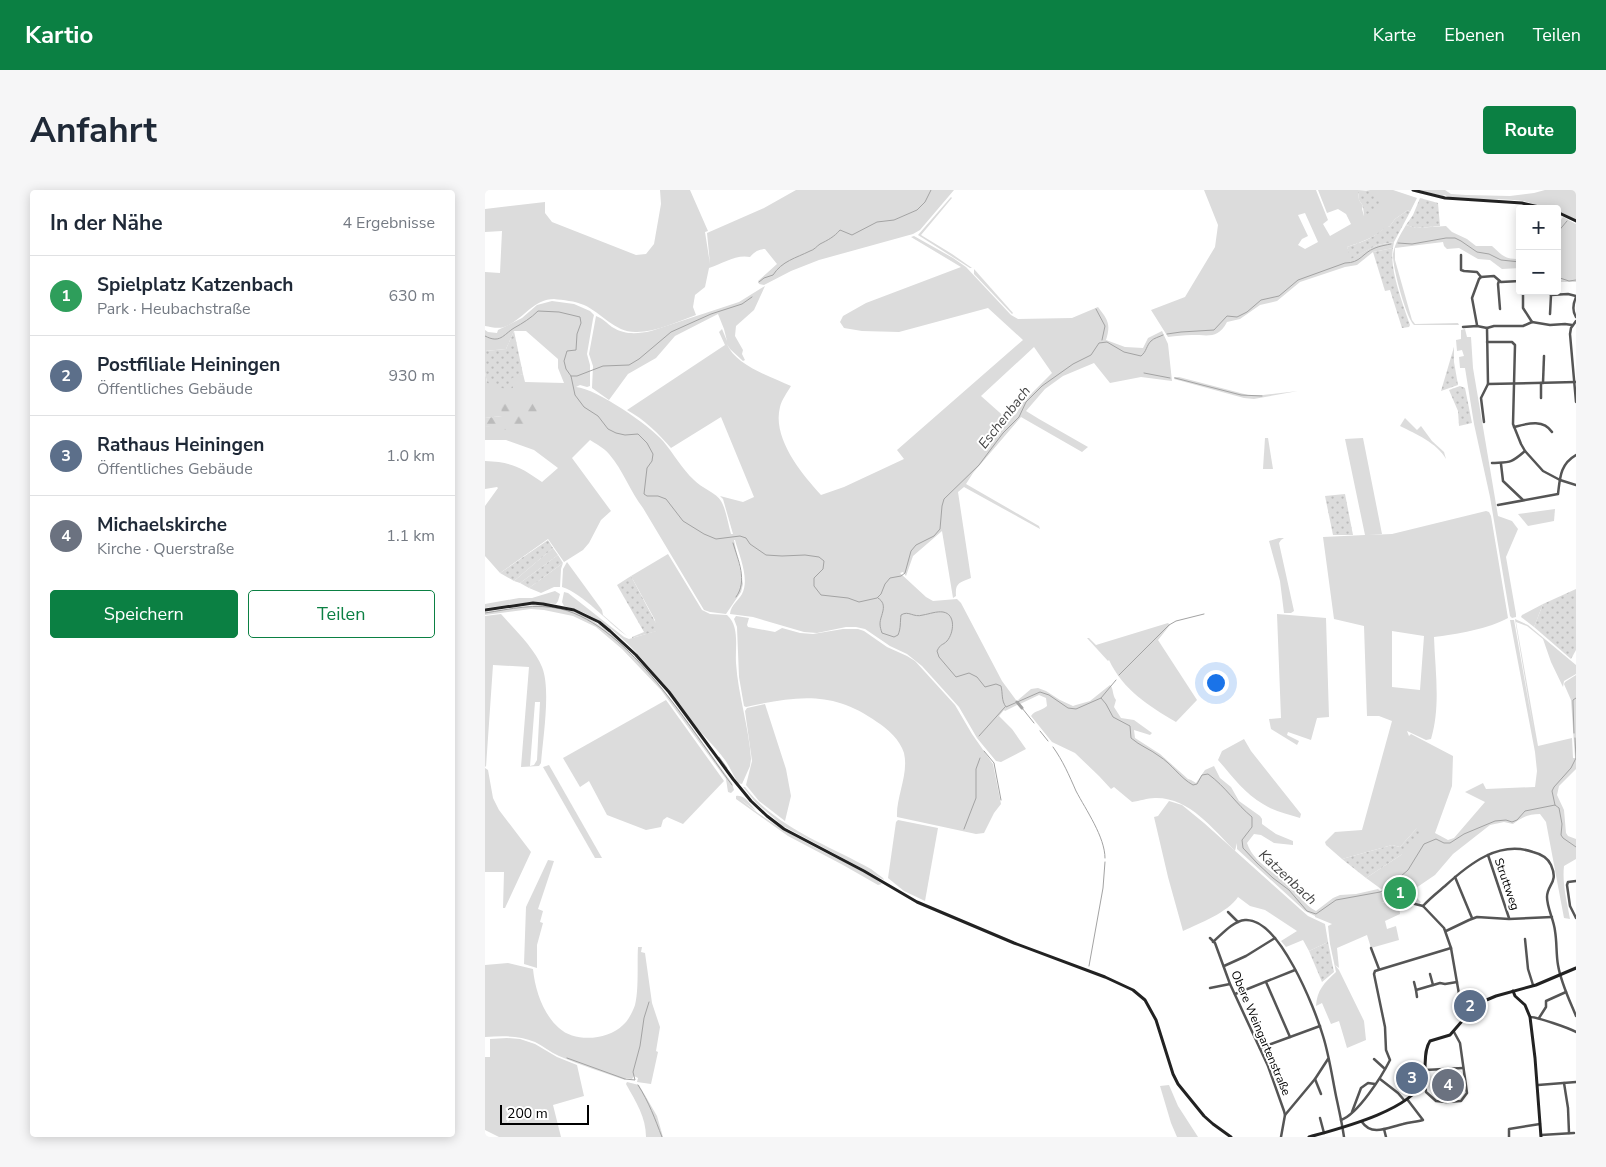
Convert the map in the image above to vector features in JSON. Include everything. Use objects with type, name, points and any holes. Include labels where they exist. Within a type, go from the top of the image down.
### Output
[{"type":"main road","points":[[1413,190],[1445,198],[1531,205]]},
{"type":"main road","points":[[1561,214],[1576,221]]},
{"type":"main road","points":[[485,610],[522,604],[543,604],[567,608],[587,616],[610,631],[636,655],[669,692],[740,788],[767,816],[784,829],[917,902],[1133,990],[1145,1000],[1156,1020],[1178,1084],[1195,1106],[1216,1127],[1231,1137]]},
{"type":"main road","points":[[1309,1137],[1362,1122],[1406,1099],[1418,1089],[1423,1080],[1426,1049],[1430,1041],[1450,1035],[1469,1013],[1484,1001],[1576,968]]},
{"type":"main road","points":[[1513,991],[1515,996],[1525,1006],[1530,1017],[1541,1136]]},
{"type":"street","points":[[1461,255],[1461,270],[1477,272],[1481,277]]},
{"type":"street","points":[[1481,277],[1497,277],[1499,281],[1500,309]]},
{"type":"street","points":[[1477,326],[1472,298],[1481,277]]},
{"type":"street","points":[[1499,281],[1516,281]]},
{"type":"street","points":[[1561,294],[1569,294],[1576,297],[1573,303],[1576,319],[1570,334],[1576,402]]},
{"type":"street","points":[[1523,295],[1523,308],[1532,322]]},
{"type":"street","points":[[1550,314],[1551,295]]},
{"type":"street","points":[[1463,327],[1523,326],[1532,322],[1550,325],[1572,325]]},
{"type":"street","points":[[1484,422],[1481,398],[1487,384],[1487,328]]},
{"type":"street","points":[[1487,342],[1512,342],[1515,345],[1514,427],[1525,451],[1543,471],[1560,480],[1576,485]]},
{"type":"street","points":[[1541,398],[1544,356]]},
{"type":"street","points":[[1487,384],[1575,382]]},
{"type":"street","points":[[1514,427],[1538,423],[1549,428],[1551,432]]},
{"type":"street","points":[[1493,463],[1513,462],[1525,451]]},
{"type":"street","points":[[1498,505],[1558,494],[1563,466],[1576,455]]},
{"type":"street","points":[[1501,464],[1503,481],[1523,500]]},
{"type":"street","points":[[1423,906],[1468,866],[1488,855],[1502,850],[1520,849],[1540,854],[1547,859],[1554,872],[1554,881],[1547,894],[1547,900],[1555,929],[1560,974],[1576,1016]]},
{"type":"street","name":"Struttweg","points":[[1488,855],[1509,918]]},
{"type":"street","points":[[1455,877],[1472,918]]},
{"type":"street","points":[[1576,881],[1568,882],[1567,885],[1570,906],[1576,918]]},
{"type":"street","points":[[1391,898],[1423,906],[1446,931],[1461,1000],[1469,1013]]},
{"type":"street","points":[[1228,912],[1238,922]]},
{"type":"street","points":[[1446,931],[1472,918],[1552,917]]},
{"type":"street","points":[[1213,942],[1238,922],[1252,921],[1264,927],[1287,953],[1320,1026],[1344,1137]]},
{"type":"street","name":"Obere Weingartenstraße","points":[[1210,938],[1268,1066],[1285,1115],[1281,1137]]},
{"type":"street","points":[[1224,966],[1246,956],[1275,938]]},
{"type":"street","points":[[1525,939],[1528,969],[1533,985]]},
{"type":"street","points":[[1371,948],[1379,969]]},
{"type":"street","points":[[1341,1120],[1357,1108],[1379,1079],[1390,1060],[1386,1050],[1385,1027],[1374,974],[1375,971],[1451,948]]},
{"type":"street","points":[[1235,994],[1295,970]]},
{"type":"street","points":[[1430,974],[1433,985]]},
{"type":"street","points":[[1266,982],[1290,1037]]},
{"type":"street","points":[[1414,982],[1417,997]]},
{"type":"street","points":[[1416,990],[1433,985],[1457,982]]},
{"type":"street","points":[[1210,988],[1231,984]]},
{"type":"street","points":[[1539,1018],[1546,1007],[1546,1001],[1566,992]]},
{"type":"street","points":[[1530,1017],[1568,1027],[1576,1032]]},
{"type":"street","points":[[1260,1048],[1320,1026]]},
{"type":"street","points":[[1423,1080],[1425,1082],[1425,1090],[1436,1101],[1461,1101],[1467,1093],[1460,1043],[1454,1032]]},
{"type":"street","points":[[1285,1115],[1315,1079],[1328,1058]]},
{"type":"street","points":[[1374,1059],[1385,1069]]},
{"type":"street","points":[[1425,1070],[1463,1068]]},
{"type":"street","points":[[1315,1079],[1321,1094]]},
{"type":"street","points":[[1362,1122],[1366,1127],[1374,1130],[1423,1120],[1406,1099],[1379,1079]]},
{"type":"street","points":[[1537,1086],[1576,1082]]},
{"type":"street","points":[[1351,1113],[1361,1088],[1368,1083],[1375,1084]]},
{"type":"street","points":[[1564,1083],[1569,1133]]},
{"type":"street","points":[[1319,1118],[1324,1133]]},
{"type":"street","points":[[1509,1137],[1509,1129],[1540,1124]]},
{"type":"street","points":[[1384,1129],[1386,1137]]},
{"type":"street","points":[[1541,1136],[1574,1133]]},
{"type":"green space","points":[[660,190],[690,190],[708,231],[705,232],[710,264],[707,233],[764,208],[796,190],[954,190],[920,230],[913,234],[819,260],[791,271],[764,285],[759,284],[758,281],[777,264],[765,249],[757,251],[750,257],[734,258],[709,268],[705,287],[695,295],[693,307],[696,315],[660,328],[644,332],[629,331],[615,326],[584,305],[554,299],[534,306],[504,327],[485,326],[485,272],[500,273],[502,231],[485,232],[485,209],[545,202],[545,213],[552,222],[636,255],[646,254],[654,244],[661,204]]},
{"type":"green space","points":[[1204,190],[1316,190],[1328,220],[1323,224],[1330,236],[1351,224],[1346,214],[1338,209],[1327,213],[1318,190],[1358,190],[1364,216],[1370,191],[1366,190],[1393,190],[1417,198],[1410,212],[1408,210],[1395,219],[1389,227],[1387,226],[1369,239],[1347,247],[1352,258],[1377,245],[1394,242],[1393,248],[1373,252],[1357,265],[1345,267],[1300,282],[1277,301],[1260,305],[1240,319],[1227,322],[1216,334],[1168,337],[1151,310],[1185,297],[1215,247],[1218,225]],"holes":[[[1305,213],[1318,242],[1305,249],[1298,245],[1302,239],[1308,236],[1298,215]]]},
{"type":"green space","points":[[1358,190],[1370,191],[1384,204],[1364,216]]},
{"type":"green space","points":[[1419,190],[1445,190],[1451,194],[1466,195],[1510,196],[1545,190],[1576,190],[1576,220],[1561,213],[1561,205],[1538,205],[1523,201],[1443,196]]},
{"type":"green space","points":[[951,197],[921,235],[972,268],[918,235]]},
{"type":"green space","points":[[1420,198],[1438,203],[1440,226],[1416,228],[1406,225],[1413,215]]},
{"type":"green space","points":[[1408,210],[1410,212],[1394,242],[1377,245],[1351,259],[1347,247],[1369,239],[1387,225],[1389,227],[1395,219]]},
{"type":"green space","points":[[1563,217],[1576,224],[1576,282],[1561,282],[1561,220]]},
{"type":"green space","points":[[1406,225],[1416,228],[1446,226],[1452,232],[1467,239],[1476,246],[1492,246],[1504,256],[1516,259],[1516,268],[1502,269],[1490,260],[1478,259],[1459,248],[1447,249],[1443,242],[1395,248],[1395,260],[1412,320],[1415,324],[1458,323],[1459,325],[1414,325],[1407,313],[1393,260],[1395,246]]},
{"type":"green space","points":[[914,236],[966,267],[1011,315],[1018,319],[1072,318],[1098,307],[1108,322],[1106,340],[1125,347],[1143,348],[1148,338],[1162,331],[1168,344],[1172,381],[1141,377],[1110,383],[1094,363],[1063,376],[1045,389],[1026,411],[1088,447],[1082,452],[1021,417],[973,473],[966,484],[1039,526],[1040,529],[964,487],[958,492],[971,578],[957,586],[956,596],[953,598],[942,531],[913,556],[906,576],[903,572],[900,573],[933,601],[957,599],[961,603],[1002,681],[1019,704],[1004,710],[999,716],[1012,729],[1026,749],[1001,762],[996,761],[977,738],[959,707],[922,666],[907,654],[890,646],[865,629],[846,627],[817,633],[804,632],[753,617],[730,614],[733,606],[742,594],[745,581],[735,540],[743,584],[741,592],[726,614],[704,610],[614,460],[607,452],[590,440],[572,458],[611,511],[601,520],[589,543],[583,550],[564,562],[548,539],[500,573],[485,556],[485,506],[498,488],[485,489],[485,461],[515,466],[542,482],[558,468],[534,450],[506,440],[485,440],[485,426],[498,427],[502,416],[485,418],[485,372],[487,383],[523,374],[525,382],[564,383],[558,368],[558,359],[526,331],[514,331],[506,349],[485,351],[485,330],[497,333],[498,330],[522,318],[537,305],[552,301],[574,304],[590,311],[594,315],[587,354],[590,365],[590,386],[580,385],[576,387],[585,389],[609,401],[635,417],[656,434],[690,476],[719,498],[724,508],[731,534],[733,534],[723,499],[720,496],[743,502],[754,497],[721,417],[671,448],[651,427],[627,410],[725,345],[719,332],[722,329],[727,341],[718,314],[675,336],[656,358],[628,374],[609,400],[592,388],[593,366],[589,354],[596,316],[612,327],[622,331],[631,333],[646,332],[739,302],[765,286],[754,310],[736,326],[735,336],[743,350],[742,354],[745,360],[743,361],[727,344],[731,351],[745,364],[791,386],[780,407],[780,431],[784,443],[797,466],[821,495],[844,487],[904,459],[897,450],[1023,340],[988,308],[899,332],[862,331],[844,328],[840,322],[843,316],[866,303],[961,267],[911,237]],"holes":[[[1034,347],[1052,373],[1023,402],[1016,414],[1008,420],[981,396]]]},
{"type":"green space","points":[[1393,248],[1392,256],[1395,276],[1409,327],[1402,328],[1390,290],[1385,291],[1373,252]]},
{"type":"green space","points":[[974,269],[1013,313],[1012,314],[974,274]]},
{"type":"green space","points":[[1465,329],[1467,337],[1471,337],[1473,368],[1498,516],[1512,521],[1518,529],[1506,557],[1516,614],[1516,617],[1512,618],[1510,616],[1490,497],[1474,424],[1465,368],[1460,368],[1459,357],[1464,356],[1462,350],[1457,351],[1456,340],[1461,339],[1461,330]]},
{"type":"green space","points":[[514,331],[523,374],[512,378],[513,388],[505,389],[487,383],[485,351],[506,349]]},
{"type":"green space","points":[[1454,347],[1454,362],[1458,385],[1441,391]]},
{"type":"green space","points":[[1174,377],[1248,395],[1298,391],[1254,399],[1244,398],[1174,379]]},
{"type":"green space","points":[[1460,386],[1465,388],[1472,423],[1459,426],[1458,411],[1449,390]]},
{"type":"green space","points":[[505,400],[538,403],[537,414],[525,433],[485,426],[485,418],[502,416],[501,407]]},
{"type":"green space","points":[[1405,418],[1417,430],[1421,426],[1432,441],[1444,452],[1446,459],[1432,444],[1400,426]]},
{"type":"green space","points":[[1265,438],[1268,438],[1273,469],[1263,469]]},
{"type":"green space","points":[[1363,438],[1382,534],[1368,535],[1392,534],[1486,511],[1491,516],[1508,618],[1482,628],[1434,637],[1437,701],[1431,739],[1426,740],[1407,731],[1409,736],[1411,734],[1453,756],[1452,786],[1435,833],[1448,840],[1454,838],[1485,802],[1465,792],[1483,783],[1486,789],[1535,787],[1537,771],[1535,752],[1510,620],[1514,620],[1534,733],[1515,619],[1528,625],[1576,665],[1576,674],[1564,681],[1563,687],[1543,639],[1527,626],[1516,622],[1538,746],[1572,738],[1573,758],[1575,758],[1571,700],[1564,684],[1576,675],[1576,769],[1559,786],[1557,795],[1564,810],[1566,833],[1568,836],[1576,839],[1576,859],[1564,866],[1564,886],[1570,919],[1564,918],[1546,822],[1540,814],[1525,816],[1513,824],[1504,822],[1490,825],[1453,854],[1435,875],[1410,892],[1399,881],[1388,894],[1366,878],[1401,855],[1417,828],[1400,847],[1392,845],[1342,859],[1326,845],[1325,842],[1335,832],[1362,830],[1392,721],[1379,716],[1367,716],[1364,626],[1334,619],[1323,537],[1365,535],[1345,439]],"holes":[[[1392,631],[1424,636],[1420,690],[1392,687]]]},
{"type":"green space","points":[[1345,494],[1353,535],[1333,535],[1325,496]]},
{"type":"green space","points":[[1555,509],[1554,521],[1528,526],[1518,514]]},
{"type":"green space","points":[[1284,538],[1279,543],[1294,611],[1291,613],[1284,613],[1280,581],[1269,541]]},
{"type":"green space","points":[[548,540],[553,548],[514,581],[500,573]]},
{"type":"green space","points":[[553,548],[558,555],[520,583],[514,581]]},
{"type":"green space","points":[[668,554],[702,610],[710,614],[727,615],[734,625],[737,675],[751,759],[742,784],[738,783],[721,755],[689,719],[635,651],[603,623],[584,613],[564,606],[562,602],[564,592],[568,593],[629,639],[656,631],[655,620],[631,576]]},
{"type":"green space","points":[[558,555],[563,563],[529,588],[520,583]]},
{"type":"green space","points":[[567,562],[602,610],[603,615],[627,636],[587,602],[562,587],[563,569]]},
{"type":"green space","points":[[563,563],[560,587],[554,587],[541,593],[529,588]]},
{"type":"green space","points":[[631,576],[658,627],[657,631],[632,638],[644,632],[617,585]]},
{"type":"green space","points":[[1576,589],[1576,650],[1571,659],[1534,627],[1543,604]]},
{"type":"green space","points":[[555,591],[560,594],[556,604],[532,602],[485,608],[485,604],[519,598],[532,598]]},
{"type":"green space","points":[[1543,604],[1534,627],[1521,617],[1522,615]]},
{"type":"green space","points":[[536,605],[561,608],[579,614],[592,620],[619,641],[675,704],[732,783],[734,790],[731,793],[728,792],[726,779],[661,690],[622,649],[596,627],[573,616],[544,610],[531,609],[485,615],[485,612]]},
{"type":"green space","points":[[501,614],[529,646],[542,667],[545,676],[546,700],[545,727],[541,763],[539,766],[521,767],[529,667],[493,665],[485,766],[485,616]],"holes":[[[535,702],[540,702],[537,760],[534,765],[530,766]]]},
{"type":"green space","points":[[1277,614],[1326,618],[1329,717],[1317,718],[1311,740],[1288,732],[1287,735],[1299,741],[1297,745],[1271,729],[1269,719],[1281,718]]},
{"type":"green space","points":[[736,616],[749,618],[748,627],[775,632],[782,628],[813,634],[843,629],[858,629],[915,661],[955,705],[993,764],[1001,804],[984,833],[976,834],[897,817],[905,769],[904,753],[897,739],[889,731],[861,712],[829,700],[814,698],[798,698],[744,706],[739,677],[737,627],[734,619]]},
{"type":"green space","points":[[1168,623],[1170,625],[1158,640],[1197,700],[1176,722],[1156,710],[1129,689],[1109,660],[1087,638],[1096,645]]},
{"type":"green space","points":[[1110,685],[1116,700],[1114,707],[1121,718],[1134,720],[1152,733],[1150,735],[1134,730],[1135,738],[1160,754],[1188,779],[1196,783],[1205,770],[1214,766],[1220,778],[1231,787],[1239,801],[1260,816],[1262,824],[1276,834],[1293,841],[1293,845],[1274,843],[1261,835],[1254,834],[1247,843],[1254,856],[1264,866],[1288,884],[1312,908],[1316,911],[1340,895],[1356,894],[1378,889],[1388,899],[1382,903],[1391,900],[1399,902],[1400,914],[1385,921],[1387,929],[1396,926],[1399,940],[1371,948],[1367,935],[1337,948],[1339,968],[1335,965],[1364,1021],[1366,1040],[1347,1048],[1339,1021],[1331,1024],[1322,1003],[1316,1006],[1322,987],[1336,972],[1328,926],[1332,924],[1305,911],[1237,849],[1237,843],[1235,851],[1209,824],[1189,809],[1167,799],[1152,798],[1132,802],[1114,787],[1111,789],[1075,753],[1052,742],[1031,716],[1047,706],[1046,698],[1039,695],[1020,704],[1018,700],[1031,689],[1038,688],[1073,706],[1090,701]]},
{"type":"green space","points":[[666,700],[724,781],[683,824],[667,817],[663,820],[661,827],[646,830],[607,815],[589,781],[580,787],[563,758]]},
{"type":"green space","points":[[765,704],[786,769],[791,796],[785,821],[759,801],[746,785],[752,761],[745,711],[747,708]]},
{"type":"green space","points":[[1244,739],[1251,751],[1301,814],[1300,818],[1271,809],[1256,800],[1218,760],[1222,751]]},
{"type":"green space","points":[[549,765],[602,858],[595,858],[543,767]]},
{"type":"green space","points":[[485,768],[488,770],[493,798],[499,810],[531,852],[505,908],[503,908],[504,872],[485,872]]},
{"type":"green space","points":[[743,787],[771,813],[787,824],[871,869],[884,880],[783,826],[756,803]]},
{"type":"green space","points":[[736,796],[745,798],[756,811],[740,799],[761,815],[783,829],[882,884],[878,885],[788,836],[736,799]]},
{"type":"green space","points":[[1169,801],[1182,805],[1308,916],[1325,924],[1328,942],[1309,951],[1303,940],[1286,947],[1281,941],[1297,931],[1265,910],[1250,906],[1238,897],[1220,913],[1183,931],[1154,817],[1158,816]]},
{"type":"green space","points":[[898,820],[938,828],[925,901],[904,891],[888,878],[896,822]]},
{"type":"green space","points":[[1417,828],[1421,832],[1401,855],[1366,878],[1342,859],[1392,845],[1400,847]]},
{"type":"green space","points":[[548,860],[554,861],[538,909],[543,911],[540,922],[543,923],[537,945],[537,968],[524,964],[526,907]]},
{"type":"green space","points":[[1399,881],[1421,902],[1419,905],[1388,894]]},
{"type":"green space","points":[[1328,942],[1334,972],[1322,982],[1309,951]]},
{"type":"green space","points":[[638,947],[642,947],[641,952],[645,953],[652,1003],[660,1027],[656,1051],[658,1052],[651,1084],[637,1082],[638,1078],[634,1076],[632,1079],[626,1078],[625,1080],[583,1065],[559,1056],[523,1038],[510,1036],[485,1037],[485,965],[508,963],[533,969],[544,1009],[553,1022],[566,1033],[582,1038],[591,1038],[617,1030],[632,1013],[637,992]]},
{"type":"green space","points":[[490,1039],[520,1039],[535,1044],[557,1057],[577,1065],[584,1096],[553,1105],[561,1137],[499,1137],[485,1130],[485,1057],[490,1057]]},
{"type":"green space","points":[[627,1082],[639,1085],[657,1116],[663,1137],[646,1137],[642,1116],[626,1084]]},
{"type":"green space","points":[[1169,1085],[1178,1106],[1198,1137],[1177,1137],[1160,1086]]},
{"type":"waterway","points":[[759,282],[773,275],[785,263],[813,250],[840,230],[852,235],[877,222],[894,220],[917,210],[925,202],[931,190]]},
{"type":"waterway","points":[[1561,228],[1567,221]]},
{"type":"waterway","name":"Eschenbach","points":[[1398,243],[1412,244],[1455,238],[1477,252],[1489,254],[1501,260],[1516,262]]},
{"type":"waterway","name":"Eschenbach","points":[[1167,334],[1214,330],[1227,316],[1237,317],[1247,312],[1261,300],[1279,296],[1298,280],[1358,260],[1371,250],[1391,244]]},
{"type":"waterway","name":"Eschenbach","points":[[1561,278],[1569,281],[1576,280]]},
{"type":"waterway","points":[[571,376],[577,376],[603,366],[629,365],[671,332],[711,314],[742,304],[752,297]]},
{"type":"waterway","points":[[1096,309],[1105,326],[1102,340]]},
{"type":"waterway","points":[[485,336],[494,339],[501,338],[538,311],[559,312],[580,317],[581,323],[577,334],[576,350],[567,351],[564,361],[566,369],[571,376],[575,395],[584,407],[598,416],[608,429],[625,435],[638,434],[647,443],[653,454],[652,461],[647,468],[644,494],[666,499],[683,521],[716,539],[740,536],[746,538],[750,544],[766,555],[819,557],[824,561],[823,569],[814,578],[814,586],[821,595],[848,598],[859,602],[877,598],[890,578],[901,576],[905,573],[911,551],[916,545],[934,536],[940,529],[944,499],[979,465],[1003,433],[1019,417],[1026,402],[1042,386],[1073,364],[1091,355],[1099,343],[1107,342],[1124,352],[1141,356],[1151,341],[1163,335]]},
{"type":"waterway","points":[[1144,373],[1170,378]]},
{"type":"waterway","points":[[1175,378],[1241,395],[1262,396]]},
{"type":"waterway","points":[[733,543],[742,577],[740,591],[736,597]]},
{"type":"waterway","name":"Katzenbach","points":[[878,598],[883,604],[880,624],[882,633],[894,637],[898,635],[901,615],[920,616],[938,612],[947,613],[953,624],[949,638],[937,651],[939,657],[956,677],[969,673],[977,677],[985,687],[996,684],[1001,686],[1006,707],[1040,692],[1049,695],[1068,708],[1076,709],[1101,698],[1113,717],[1130,726],[1131,738],[1164,759],[1188,782],[1193,785],[1197,784],[1202,775],[1208,774],[1252,817],[1252,827],[1242,840],[1243,848],[1273,878],[1289,890],[1307,911],[1316,914],[1336,900],[1380,892],[1408,870],[1424,844],[1436,839],[1444,843],[1450,843],[1464,834],[1495,821],[1506,820],[1512,822],[1517,820],[1525,811],[1555,805],[1559,808],[1562,824],[1561,835],[1576,847]]},
{"type":"waterway","points":[[485,613],[523,607],[552,607],[586,619],[611,636],[635,658],[657,683],[732,785]]},
{"type":"waterway","points":[[1119,675],[1169,625],[1176,621],[1204,614]]},
{"type":"waterway","points":[[1101,698],[1116,680]]},
{"type":"waterway","points":[[1574,733],[1573,700],[1576,698]]},
{"type":"waterway","name":"Katzenbach","points":[[1017,702],[1022,708]]},
{"type":"waterway","points":[[979,736],[1005,707]]},
{"type":"waterway","points":[[1022,708],[1034,723]]},
{"type":"waterway","points":[[1040,731],[1048,741]]},
{"type":"waterway","points":[[1555,805],[1552,791],[1571,768],[1576,758],[1575,738]]},
{"type":"waterway","points":[[1053,747],[1090,815],[1102,841],[1105,858]]},
{"type":"waterway","points":[[984,751],[994,763],[1001,800]]},
{"type":"waterway","points":[[719,757],[727,768]]},
{"type":"waterway","points":[[964,829],[976,798],[976,769],[980,758]]},
{"type":"waterway","points":[[1089,966],[1103,888],[1105,862]]},
{"type":"waterway","points":[[567,1058],[625,1079],[635,1080],[633,1072],[649,1002]]},
{"type":"waterway","points":[[638,1085],[649,1104],[662,1137]]},
{"type":"place","name":"Spielplatz Katzenbach","points":[[1400,893]]},
{"type":"place","name":"Postfiliale Heiningen","points":[[1470,1006]]},
{"type":"place","name":"Rathaus Heiningen","points":[[1412,1078]]},
{"type":"place","name":"Michaelskirche","points":[[1448,1085]]}]
